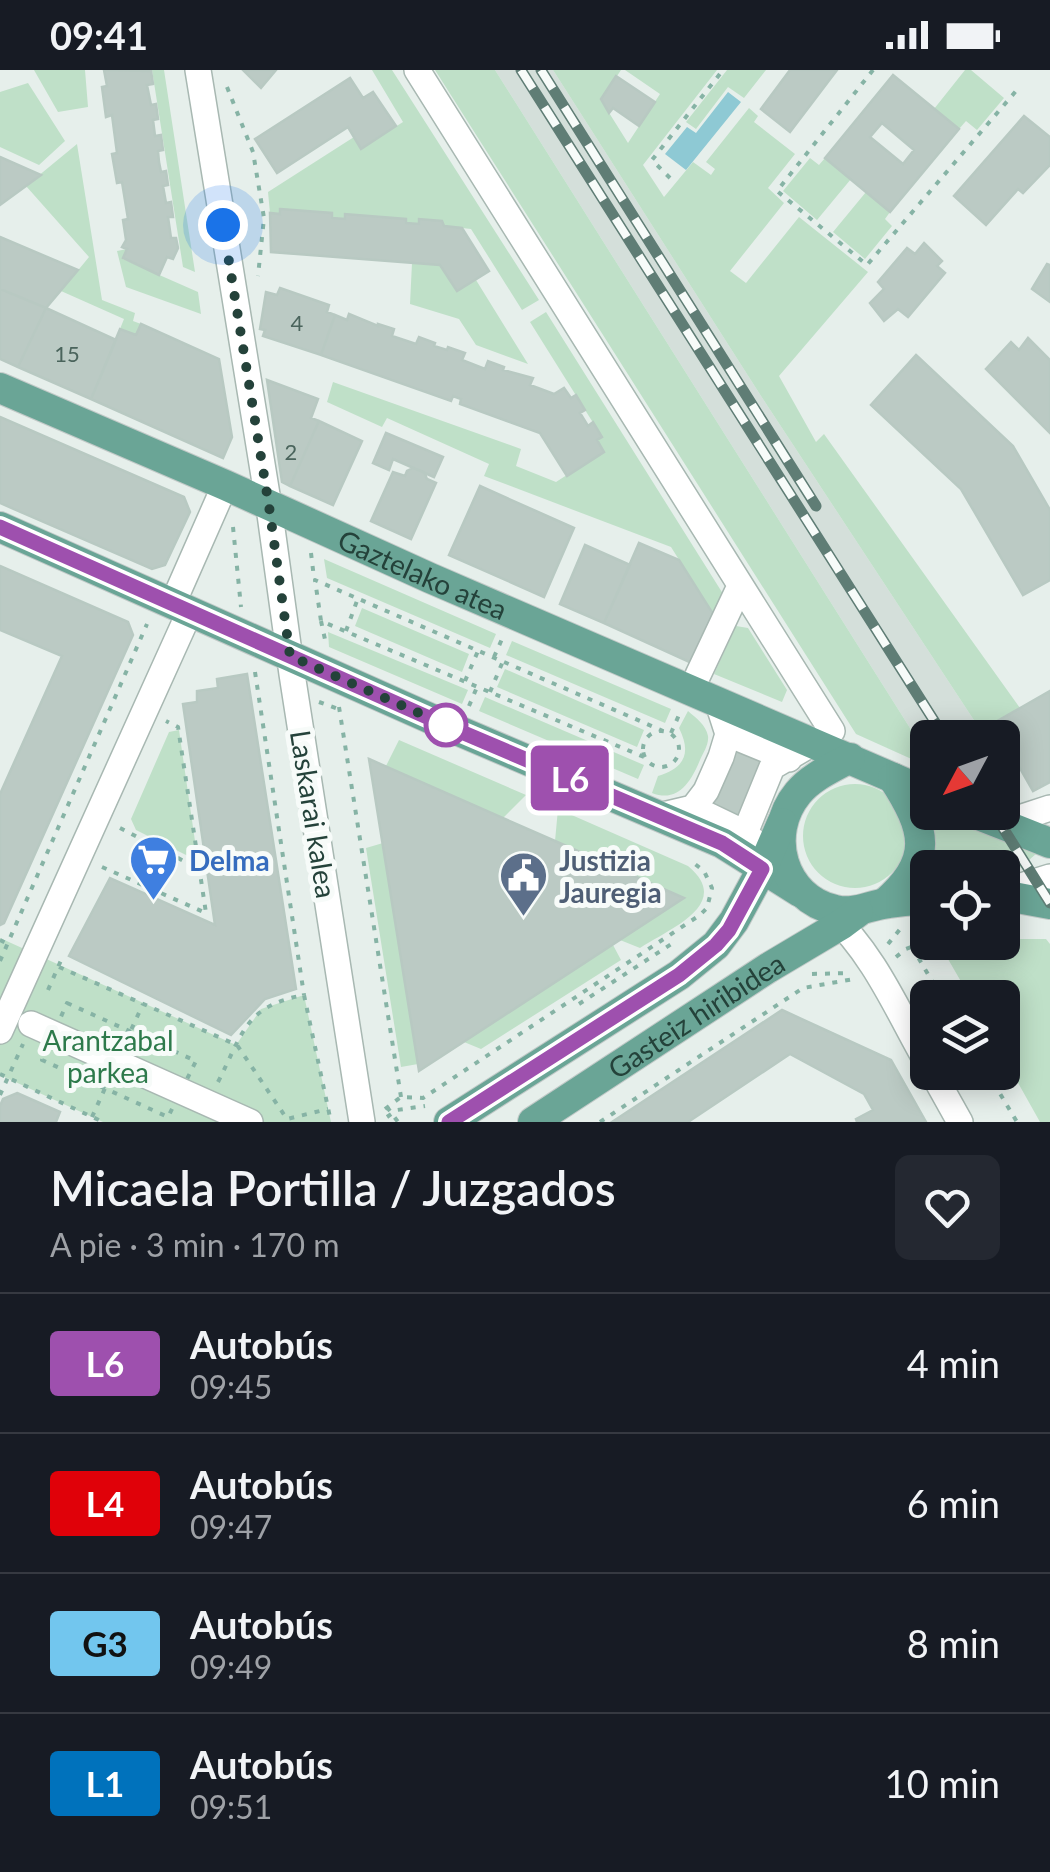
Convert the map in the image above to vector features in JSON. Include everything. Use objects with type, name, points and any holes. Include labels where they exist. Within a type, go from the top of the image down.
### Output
[{"type":"main road","name":"Gaztelako atea","points":[[0,388],[220,496],[269,506],[910,785]]},
{"type":"main road","points":[[0,527],[722,843],[815,891],[910,899]]},
{"type":"main road","name":"Gasteiz hiribidea","points":[[815,891],[782,822],[798,793],[819,775],[850,758]]},
{"type":"main road","points":[[815,891],[906,884],[918,859],[920,832],[911,805],[894,778]]},
{"type":"main road","points":[[1017,830],[1050,843]]},
{"type":"main road","name":"Gasteiz hiribidea","points":[[437,1114],[679,975],[729,930],[815,891]]},
{"type":"main road","name":"Gasteiz hiribidea","points":[[533,1122],[768,968],[815,891]]},
{"type":"main road","points":[[1020,897],[1050,904]]},
{"type":"street","name":"Laskarai kalea","points":[[198,70],[290,656],[369,1118]]},
{"type":"street","points":[[417,70],[740,586],[811,744]]},
{"type":"street","points":[[0,1031],[182,607],[220,496]]},
{"type":"street","points":[[698,675],[740,586]]},
{"type":"street","points":[[659,816],[693,808],[706,792],[728,734],[718,703]]},
{"type":"street","points":[[728,734],[811,744]]},
{"type":"street","points":[[744,833],[772,767],[811,744]]},
{"type":"street","points":[[693,808],[744,833],[815,891],[876,974],[910,1033]]},
{"type":"street","points":[[1020,818],[1050,808]]},
{"type":"street","points":[[1020,887],[1050,877]]},
{"type":"street","points":[[32,1024],[250,1122]]},
{"type":"street","points":[[942,1090],[960,1122]]},
{"type":"path","points":[[670,178],[652,160],[723,70]]},
{"type":"path","points":[[873,70],[777,191],[867,265],[1016,91]]},
{"type":"path","points":[[220,496],[232,516],[242,617]]},
{"type":"path","points":[[320,621],[644,758],[656,767],[667,768],[676,762],[680,752],[671,733],[314,580],[320,621],[332,673],[402,1097]]},
{"type":"path","points":[[346,631],[358,598]]},
{"type":"path","points":[[0,961],[147,623]]},
{"type":"path","points":[[494,657],[506,631]]},
{"type":"path","points":[[465,681],[478,650]]},
{"type":"path","points":[[490,692],[503,661]]},
{"type":"path","points":[[256,672],[304,995],[330,1122]]},
{"type":"path","points":[[468,710],[478,687]]},
{"type":"path","points":[[98,865],[206,913],[178,726],[166,721]]},
{"type":"path","points":[[644,758],[644,742],[664,731]]},
{"type":"path","points":[[116,826],[207,872]]},
{"type":"path","points":[[276,860],[284,860]]},
{"type":"path","points":[[369,1118],[402,1097],[423,1098],[700,915],[710,898]]},
{"type":"path","points":[[0,940],[237,1045],[286,1121],[328,1110]]},
{"type":"path","points":[[566,1013],[677,940]]},
{"type":"path","points":[[600,1122],[802,988]]},
{"type":"path","points":[[208,1103],[242,1032],[261,1009],[282,999],[304,995]]},
{"type":"path","points":[[0,1074],[102,1122]]},
{"type":"path","points":[[998,1090],[1017,1122]]},
{"type":"path","points":[[388,1107],[398,1122]]},
{"type":"path","points":[[379,1122],[397,1110],[437,1114]]},
{"type":"shaded area","points":[[495,70],[553,70],[974,720],[910,720],[910,728]]},
{"type":"green space","points":[[34,70],[85,70],[88,107],[58,112]]},
{"type":"green space","points":[[152,70],[164,70],[195,272],[183,267]]},
{"type":"green space","points":[[372,70],[392,70],[539,300],[522,310],[471,229],[420,219],[419,224],[406,223],[405,219],[346,214],[345,219],[332,218],[331,213],[281,209],[280,214],[270,213],[268,192],[354,137],[362,148],[403,122]]},
{"type":"green space","points":[[435,70],[495,70],[910,728],[910,758],[856,734]]},
{"type":"green space","points":[[553,70],[621,70],[601,100],[628,143],[660,94],[625,70],[717,70],[643,165],[664,197],[693,162],[711,175],[715,169],[706,162],[749,108],[758,116],[754,122],[795,154],[768,188],[784,203],[730,271],[746,283],[799,217],[868,272],[779,376],[816,442],[824,434],[1020,708],[999,720],[974,720]]},
{"type":"green space","points":[[727,70],[766,70],[744,98],[728,87],[696,129],[686,122]]},
{"type":"green space","points":[[965,70],[971,70],[1004,98],[977,130],[966,121],[959,129],[934,109]]},
{"type":"green space","points":[[28,83],[65,141],[39,165],[0,147],[0,92]]},
{"type":"green space","points":[[77,144],[102,300],[135,313],[133,321],[141,324],[136,335],[120,329],[124,319],[61,291],[89,257],[26,186]]},
{"type":"green space","points":[[810,158],[819,165],[825,158],[851,179],[817,220],[783,191]]},
{"type":"green space","points":[[866,192],[890,212],[885,219],[892,226],[865,259],[833,232]]},
{"type":"green space","points":[[127,249],[123,259],[198,292],[201,314],[126,287],[117,251]]},
{"type":"green space","points":[[412,263],[440,265],[457,291],[476,280],[528,364],[476,345],[459,319],[410,304]]},
{"type":"green space","points":[[546,312],[725,597],[715,617],[671,547],[484,476],[489,464],[387,418],[382,427],[327,402],[333,382],[521,449],[516,466],[556,482],[604,451],[597,440],[602,437],[530,322]]},
{"type":"green space","points":[[324,559],[496,634],[490,648],[327,578]]},
{"type":"green space","points":[[362,608],[469,654],[462,672],[355,626]]},
{"type":"green space","points":[[736,626],[748,628],[787,690],[782,702],[714,674]]},
{"type":"green space","points":[[328,632],[468,690],[462,704],[329,647]]},
{"type":"green space","points":[[512,641],[671,709],[665,723],[506,655]]},
{"type":"green space","points":[[505,669],[644,730],[637,747],[497,687]]},
{"type":"green space","points":[[485,697],[644,765],[638,779],[479,711]]},
{"type":"green space","points":[[688,711],[707,732],[706,749],[692,776],[676,793],[652,793],[658,776],[674,769],[683,759],[685,745],[679,728]]},
{"type":"green space","points":[[179,730],[197,855],[192,858],[136,830],[131,819],[169,732]]},
{"type":"green space","points":[[399,740],[526,795],[503,818],[386,766]]},
{"type":"green space","points":[[855,784],[875,788],[892,799],[903,816],[907,836],[903,856],[892,873],[875,884],[855,888],[835,884],[818,873],[807,856],[803,836],[807,816],[818,799],[835,788]]},
{"type":"green space","points":[[558,809],[688,866],[700,880],[704,892],[701,904],[680,924],[640,948],[620,940],[683,898],[555,841]]},
{"type":"green space","points":[[932,830],[985,830],[1037,853],[1020,868],[1020,850],[932,850]]},
{"type":"green space","points":[[383,843],[418,1064],[401,1067],[366,848]]},
{"type":"green space","name":"Arantzabal parkea","points":[[0,938],[236,1045],[261,1009],[304,995],[331,1122],[103,1122],[0,1075]]},
{"type":"green space","points":[[1020,939],[1046,939],[1050,944],[1050,1122],[1040,1122],[1020,1086],[1020,980],[960,980],[949,960],[1020,960]]},
{"type":"green space","points":[[613,945],[621,960],[481,1049],[464,1042]]},
{"type":"water","points":[[728,92],[741,102],[686,170],[665,154],[687,127],[696,133]]},
{"type":"building","points":[[104,70],[151,71],[153,84],[147,85],[151,105],[156,104],[155,136],[161,135],[163,150],[158,151],[159,162],[161,172],[166,171],[168,185],[163,186],[166,203],[171,202],[171,238],[176,238],[178,248],[173,259],[167,257],[159,275],[123,258],[127,249],[122,247],[126,240],[123,220],[128,219],[122,182],[117,183],[112,154],[117,153],[112,115],[106,117]]},
{"type":"building","points":[[243,70],[276,70],[261,88]]},
{"type":"building","points":[[790,70],[837,70],[790,132],[761,109]]},
{"type":"building","points":[[893,75],[959,129],[890,212],[825,158]],"holes":[[[882,123],[914,150],[903,164],[870,137]]]},
{"type":"building","points":[[616,76],[655,102],[639,126],[613,108],[609,113],[601,99]]},
{"type":"building","points":[[350,78],[363,98],[373,92],[396,126],[361,149],[348,127],[277,173],[255,139]]},
{"type":"building","points":[[1024,116],[1050,137],[1050,165],[1023,193],[1018,189],[986,225],[954,196]]},
{"type":"building","points":[[0,157],[41,175],[0,205]]},
{"type":"building","points":[[280,209],[332,213],[332,218],[345,219],[345,214],[406,219],[406,223],[419,224],[419,219],[442,221],[444,226],[462,228],[489,271],[457,291],[440,265],[271,252],[270,213],[280,214]]},
{"type":"building","points":[[0,237],[78,270],[46,308],[0,289]]},
{"type":"building","points":[[924,243],[942,261],[937,266],[945,273],[908,317],[898,309],[884,321],[870,303],[884,289],[878,282],[907,248],[915,254]]},
{"type":"building","points":[[1050,265],[1050,302],[1032,289]]},
{"type":"building","points":[[280,288],[329,305],[327,312],[335,315],[321,355],[263,336],[265,330],[260,329],[266,292],[277,295]]},
{"type":"building","points":[[0,289],[46,308],[18,367],[0,359]]},
{"type":"building","points":[[46,308],[116,340],[91,399],[18,367]]},
{"type":"building","points":[[349,314],[394,329],[392,336],[416,344],[419,337],[435,343],[434,346],[465,353],[462,360],[485,369],[488,361],[504,367],[503,370],[533,378],[530,385],[554,394],[564,388],[571,398],[576,395],[588,426],[593,422],[602,437],[597,440],[604,452],[567,476],[540,433],[460,404],[461,399],[453,396],[451,401],[321,355],[335,315],[347,320]]},
{"type":"building","points":[[141,324],[219,359],[232,437],[223,458],[91,399],[120,329],[136,335]]},
{"type":"building","points":[[1028,338],[1050,360],[1050,433],[986,369],[1011,342],[1019,350]]},
{"type":"building","points":[[916,355],[1013,446],[1050,510],[1050,580],[1023,595],[961,489],[871,405]]},
{"type":"building","points":[[267,380],[318,399],[311,418],[319,421],[290,486],[282,482]]},
{"type":"building","points":[[0,417],[184,497],[190,512],[165,565],[152,569],[0,503]]},
{"type":"building","points":[[319,421],[362,441],[333,505],[290,486]]},
{"type":"building","points":[[386,433],[443,457],[434,477],[393,459],[389,470],[373,463]]},
{"type":"building","points":[[413,468],[436,483],[411,539],[371,521],[393,472],[405,476]]},
{"type":"building","points":[[480,486],[574,528],[544,597],[449,555]]},
{"type":"building","points":[[639,543],[679,560],[715,617],[694,664],[604,623]]},
{"type":"building","points":[[585,545],[630,565],[604,623],[560,604]]},
{"type":"building","points":[[0,566],[128,622],[133,635],[0,925],[0,794],[62,656],[0,630]]},
{"type":"building","points":[[247,674],[296,989],[265,999],[231,1035],[69,956],[110,878],[215,925],[183,704],[197,702],[197,691],[218,688],[217,679]]},
{"type":"building","points":[[1050,691],[1050,782],[1033,791],[1020,768],[1020,720],[999,720]]},
{"type":"building","points":[[730,743],[769,760],[744,818],[705,800]]},
{"type":"building","name":"Justizia Jauregia","points":[[369,759],[555,841],[684,898],[419,1071]]},
{"type":"building","points":[[782,1010],[891,1060],[926,1122],[857,1122],[873,1110],[864,1094],[790,1054],[688,1122],[612,1122]]},
{"type":"building","points":[[17,1093],[60,1112],[56,1122],[0,1122],[3,1099]]},
{"type":"railway","points":[[521,70],[934,720]]},
{"type":"railway","points":[[541,70],[816,506]]},
{"type":"railway","points":[[1004,830],[1050,903]]},
{"type":"bus line","name":"L6","points":[[0,527],[722,843],[762,869],[729,930],[704,955],[679,975],[449,1122]]},
{"type":"place","name":"Delma","points":[[154,902]]},
{"type":"place","name":"Justizia Jauregia","points":[[524,918]]},
{"type":"route","points":[[223,225],[290,656],[446,725]]}]
